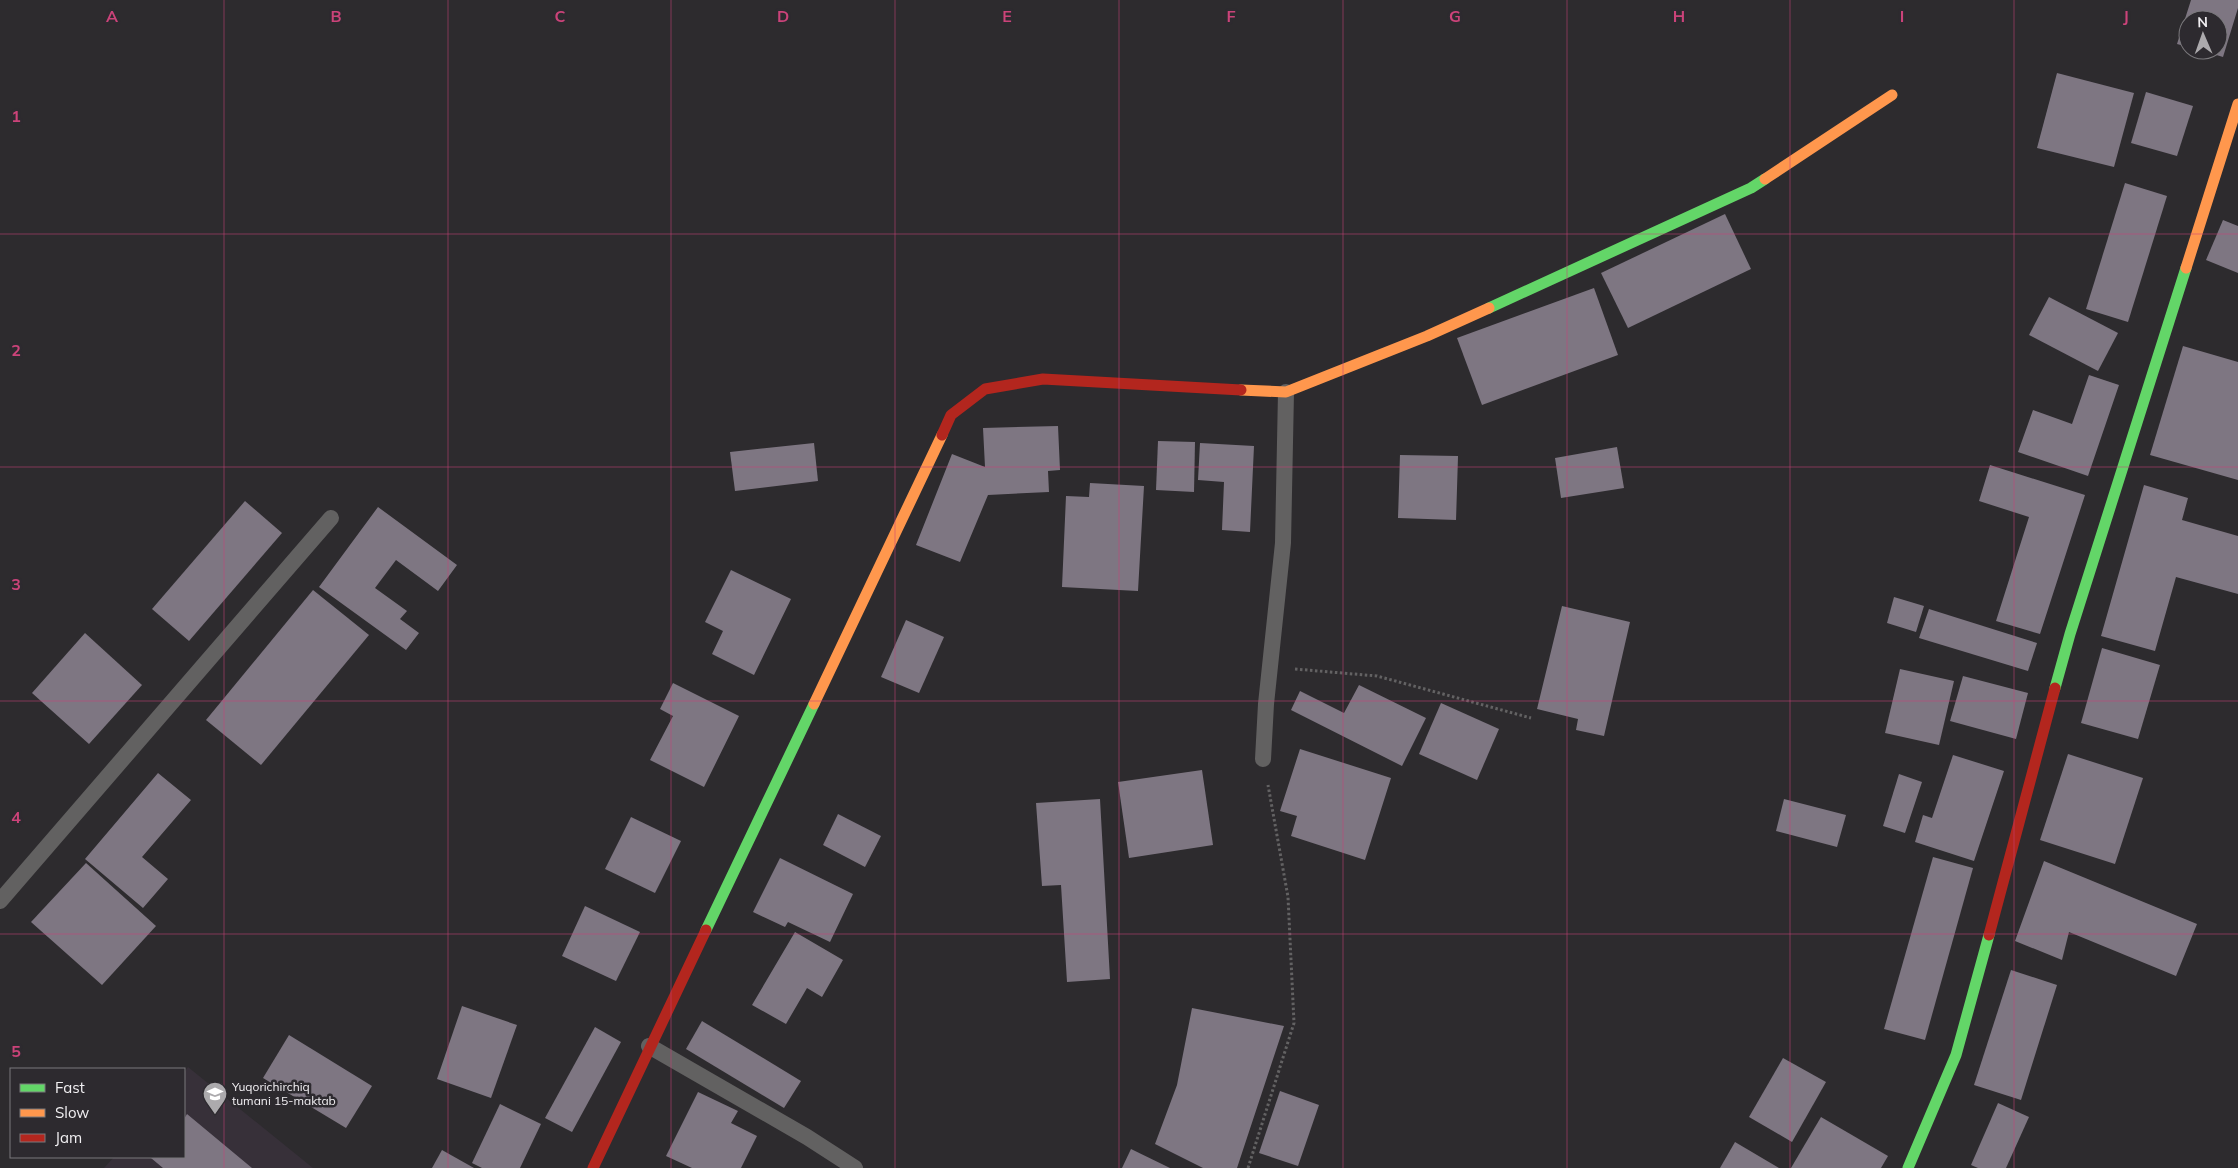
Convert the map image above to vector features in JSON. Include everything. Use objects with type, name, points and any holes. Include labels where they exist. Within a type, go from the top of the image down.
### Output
[{"type":"street","points":[[593,1168],[649,1046],[951,415],[985,388],[1043,380],[1286,392],[1427,336],[1751,188],[1892,95]]},
{"type":"street","points":[[1908,1168],[1956,1056],[2070,634],[2238,104]]},
{"type":"lane","points":[[1263,760],[1282,543],[1286,392]]},
{"type":"lane","points":[[0,901],[331,518]]},
{"type":"lane","points":[[649,1046],[807,1137],[855,1168]]},
{"type":"path","points":[[1270,667],[1377,676],[1531,718]]},
{"type":"path","points":[[1248,1168],[1294,1024],[1288,897],[1263,760]]},
{"type":"shaded area","name":"Yuqorichirchiq tumani 15-maktab","points":[[188,1067],[313,1168],[104,1168],[113,1158],[185,1158],[185,1072]]},
{"type":"building","points":[[2191,0],[2238,0],[2238,8],[2228,41],[2228,10],[2188,10]]},
{"type":"building","points":[[2057,73],[2134,93],[2114,167],[2037,148]]},
{"type":"building","points":[[2146,92],[2193,106],[2177,156],[2131,143]]},
{"type":"building","points":[[2125,183],[2167,196],[2128,322],[2086,309]]},
{"type":"building","points":[[1725,214],[1751,269],[1628,328],[1601,273]]},
{"type":"building","points":[[2223,220],[2238,226],[2238,273],[2206,260]]},
{"type":"building","points":[[1594,288],[1618,355],[1482,405],[1457,338]]},
{"type":"building","points":[[2049,297],[2118,333],[2098,371],[2029,335]]},
{"type":"building","points":[[2183,346],[2238,362],[2238,480],[2150,455]]},
{"type":"building","points":[[2089,375],[2119,385],[2088,476],[2018,452],[2033,410],[2072,424]]},
{"type":"building","points":[[1058,426],[1060,470],[1048,471],[1049,492],[988,495],[960,562],[916,545],[952,454],[985,467],[983,428]]},
{"type":"building","points":[[1158,441],[1195,442],[1194,492],[1156,490]]},
{"type":"building","points":[[814,443],[818,481],[735,491],[730,452]]},
{"type":"building","points":[[1200,443],[1254,446],[1250,532],[1222,530],[1224,482],[1198,480]]},
{"type":"building","points":[[1617,447],[1624,488],[1561,498],[1555,458]]},
{"type":"building","points":[[1400,455],[1458,456],[1456,520],[1398,518]]},
{"type":"building","points":[[1990,465],[2085,495],[2040,634],[1996,621],[2029,517],[1979,501]]},
{"type":"building","points":[[1090,483],[1144,486],[1138,591],[1062,587],[1066,496],[1089,497]]},
{"type":"building","points":[[2144,485],[2188,498],[2182,520],[2238,536],[2238,594],[2176,577],[2155,651],[2101,636]]},
{"type":"building","points":[[245,501],[282,533],[189,641],[152,609]]},
{"type":"building","points":[[378,507],[457,565],[438,591],[396,560],[375,588],[407,611],[400,619],[419,633],[406,650],[319,587]]},
{"type":"building","points":[[731,570],[791,599],[754,675],[712,654],[723,631],[705,622]]},
{"type":"building","points":[[313,590],[369,635],[261,765],[206,720]]},
{"type":"building","points":[[1894,597],[1924,606],[1916,632],[1887,623]]},
{"type":"building","points":[[1562,606],[1630,622],[1604,736],[1576,730],[1578,719],[1537,709]]},
{"type":"building","points":[[1929,609],[2037,643],[2028,671],[1919,638]]},
{"type":"building","points":[[906,620],[944,637],[919,693],[881,677]]},
{"type":"building","points":[[85,633],[142,685],[89,744],[32,693]]},
{"type":"building","points":[[2102,648],[2160,665],[2138,739],[2081,723]]},
{"type":"building","points":[[1900,669],[1954,681],[1939,745],[1885,733]]},
{"type":"building","points":[[1963,676],[2028,693],[2016,739],[1950,721]]},
{"type":"building","points":[[673,683],[739,716],[704,787],[650,760],[673,716],[660,709]]},
{"type":"building","points":[[1359,685],[1426,718],[1402,766],[1291,710],[1300,691],[1344,713]]},
{"type":"building","points":[[1441,703],[1499,729],[1477,780],[1419,754]]},
{"type":"building","points":[[1300,749],[1391,778],[1365,860],[1291,836],[1297,816],[1280,811]]},
{"type":"building","points":[[2068,754],[2143,778],[2115,864],[2040,840]]},
{"type":"building","points":[[1953,755],[2004,771],[1974,861],[1915,842],[1923,815],[1932,818]]},
{"type":"building","points":[[1202,770],[1213,845],[1129,858],[1118,782]]},
{"type":"building","points":[[158,773],[191,800],[142,857],[168,879],[143,908],[85,859]]},
{"type":"building","points":[[1899,774],[1922,782],[1905,833],[1883,826]]},
{"type":"building","points":[[1100,799],[1110,979],[1067,982],[1061,885],[1042,886],[1036,803]]},
{"type":"building","points":[[1784,799],[1846,815],[1837,847],[1776,831]]},
{"type":"building","points":[[838,814],[881,836],[865,867],[823,845]]},
{"type":"building","points":[[631,817],[681,841],[655,893],[605,869]]},
{"type":"building","points":[[1933,857],[1973,868],[1925,1040],[1884,1029]]},
{"type":"building","points":[[780,858],[853,894],[830,942],[788,922],[785,927],[753,912]]},
{"type":"building","points":[[2044,861],[2197,924],[2176,976],[2069,932],[2062,960],[2015,941]]},
{"type":"building","points":[[86,863],[156,926],[102,985],[31,922]]},
{"type":"building","points":[[585,906],[640,932],[616,981],[562,956]]},
{"type":"building","points":[[795,932],[843,960],[822,997],[807,988],[786,1024],[752,1005]]},
{"type":"building","points":[[2011,970],[2057,985],[2021,1100],[1974,1085]]},
{"type":"building","points":[[462,1006],[517,1025],[491,1098],[437,1079]]},
{"type":"building","points":[[1192,1008],[1284,1026],[1237,1168],[1203,1168],[1155,1144],[1177,1085]]},
{"type":"building","points":[[702,1021],[801,1081],[784,1108],[686,1049]]},
{"type":"building","points":[[595,1027],[621,1042],[572,1132],[545,1118]]},
{"type":"building","points":[[289,1035],[372,1086],[346,1128],[263,1078]]},
{"type":"building","points":[[1783,1058],[1826,1082],[1792,1142],[1749,1117]]},
{"type":"building","points":[[1280,1091],[1319,1105],[1298,1166],[1259,1153]]},
{"type":"building","points":[[698,1092],[738,1111],[731,1123],[757,1136],[741,1168],[692,1168],[666,1156]]},
{"type":"building","points":[[1998,1103],[2029,1117],[2006,1168],[1978,1168],[1971,1165]]},
{"type":"building","points":[[500,1104],[541,1124],[520,1168],[482,1168],[472,1163]]},
{"type":"building","points":[[187,1114],[252,1168],[163,1168],[151,1158],[185,1158],[185,1117]]},
{"type":"building","points":[[1821,1117],[1888,1156],[1881,1168],[1791,1168]]},
{"type":"building","points":[[1735,1142],[1779,1168],[1720,1168]]},
{"type":"building","points":[[1131,1149],[1170,1168],[1122,1168]]},
{"type":"building","points":[[442,1150],[474,1168],[432,1168]]},
{"type":"traffic: fast","points":[[1489,308],[1751,188],[1765,179]]},
{"type":"traffic: fast","points":[[2055,688],[2070,634],[2186,268]]},
{"type":"traffic: fast","points":[[706,930],[814,704]]},
{"type":"traffic: fast","points":[[1908,1168],[1956,1055],[1989,935]]},
{"type":"traffic: slow","points":[[1765,179],[1892,95]]},
{"type":"traffic: slow","points":[[2186,268],[2238,104]]},
{"type":"traffic: slow","points":[[1241,390],[1286,392],[1427,336],[1489,308]]},
{"type":"traffic: slow","points":[[814,704],[942,435]]},
{"type":"traffic: jam","points":[[942,435],[951,415],[985,389],[1043,379],[1241,390]]},
{"type":"traffic: jam","points":[[1989,935],[2055,688]]},
{"type":"traffic: jam","points":[[593,1168],[706,930]]},
{"type":"place","name":"Yuqorichirchiq tumani 15-maktab","points":[[215,1115]]}]
